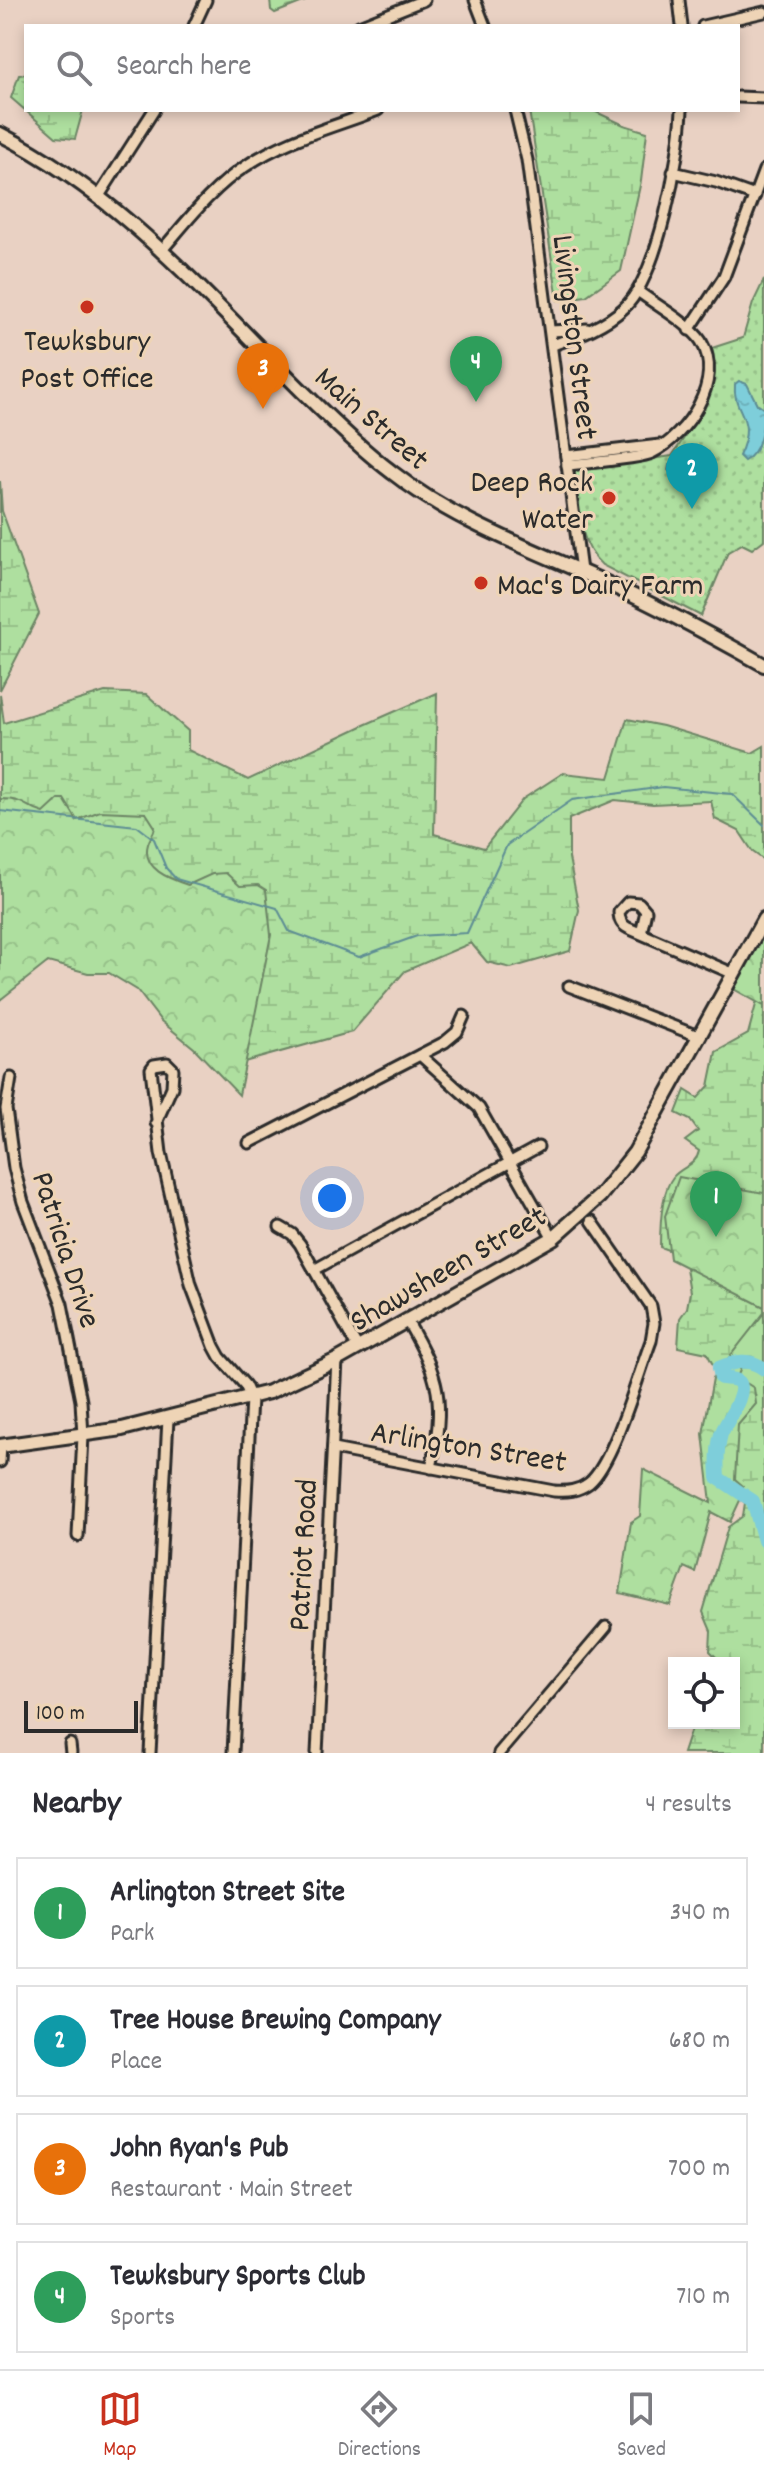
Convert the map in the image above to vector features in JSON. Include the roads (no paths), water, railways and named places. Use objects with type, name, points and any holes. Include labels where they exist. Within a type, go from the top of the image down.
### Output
[{"type":"main road","name":"Main Street","points":[[0,134],[99,196],[162,250],[330,418],[384,467],[460,517],[659,607],[764,665]]},
{"type":"main road","name":"Shawsheen Street","points":[[0,1446],[83,1436],[168,1419],[251,1398],[289,1384],[358,1349],[553,1238],[600,1196],[635,1152],[764,919]]},
{"type":"street","points":[[196,24],[206,0]]},
{"type":"street","points":[[364,24],[424,0]]},
{"type":"street","points":[[475,0],[484,24]]},
{"type":"street","points":[[679,0],[682,24]]},
{"type":"street","points":[[712,24],[764,12]]},
{"type":"street","points":[[740,97],[764,98]]},
{"type":"street","points":[[99,196],[153,112]]},
{"type":"street","points":[[162,250],[208,197],[243,167],[278,148],[373,112]]},
{"type":"street","name":"Livingston Street","points":[[515,112],[527,160],[581,571]]},
{"type":"street","points":[[553,345],[617,315],[639,292],[653,260],[681,137],[682,112]]},
{"type":"street","points":[[689,330],[724,277],[764,170]]},
{"type":"street","points":[[673,172],[716,182],[755,196]]},
{"type":"street","points":[[567,460],[663,445],[682,431],[706,386],[708,360],[701,341],[639,292]]},
{"type":"street","points":[[551,331],[590,329]]},
{"type":"street","points":[[641,933],[732,973]]},
{"type":"street","points":[[569,986],[698,1036]]},
{"type":"street","points":[[249,1143],[452,1038],[464,1016]]},
{"type":"street","points":[[420,1055],[479,1108],[553,1238]]},
{"type":"street","points":[[156,1123],[173,1084],[173,1068],[167,1063],[151,1068],[156,1123],[179,1236],[199,1310],[220,1357],[245,1385],[251,1398],[233,1753]]},
{"type":"street","name":"Patricia Drive","points":[[11,1078],[6,1109],[14,1168],[23,1202],[54,1279],[67,1323],[81,1401],[83,1436],[78,1536]]},
{"type":"street","points":[[314,1270],[538,1147]]},
{"type":"street","name":"Arlington Street","points":[[333,1449],[564,1491],[581,1488],[601,1468],[651,1341],[654,1323],[646,1298],[592,1221]]},
{"type":"street","points":[[280,1227],[296,1238],[358,1349]]},
{"type":"street","points":[[407,1321],[431,1367],[438,1392],[440,1416],[431,1468]]},
{"type":"street","name":"Patriot Road","points":[[317,1753],[337,1360]]},
{"type":"street","points":[[150,1753],[168,1419]]},
{"type":"street","points":[[0,1446],[0,1462]]},
{"type":"street","points":[[499,1753],[606,1627]]},
{"type":"water","points":[[739,381],[747,384],[757,404],[764,409],[758,446],[744,461],[739,456],[744,443],[745,424],[735,394],[735,384]]},
{"type":"water","points":[[699,461],[710,469],[707,478],[681,479],[668,470],[669,465],[674,463],[688,469]]},
{"type":"waterway","points":[[0,811],[137,826],[154,839],[166,868],[176,879],[277,908],[289,931],[359,957],[417,936],[467,933],[507,845],[572,800],[663,787],[732,794],[764,825]]},
{"type":"waterway","points":[[764,1369],[742,1362],[719,1368],[721,1378],[739,1382],[741,1393],[721,1434],[717,1462],[718,1478],[753,1501],[764,1541]]},
{"type":"place","name":"Tewksbury Post Office","points":[[87,307]]},
{"type":"place","name":"Tewksbury Sports Club","points":[[476,402]]},
{"type":"place","name":"John Ryan's Pub","points":[[263,409]]},
{"type":"place","name":"Deep Rock Water","points":[[609,498]]},
{"type":"place","name":"Tree House Brewing Company","points":[[692,509]]},
{"type":"place","name":"Mac's Dairy Farm","points":[[481,583]]},
{"type":"place","name":"Arlington Street Site","points":[[716,1237]]}]
